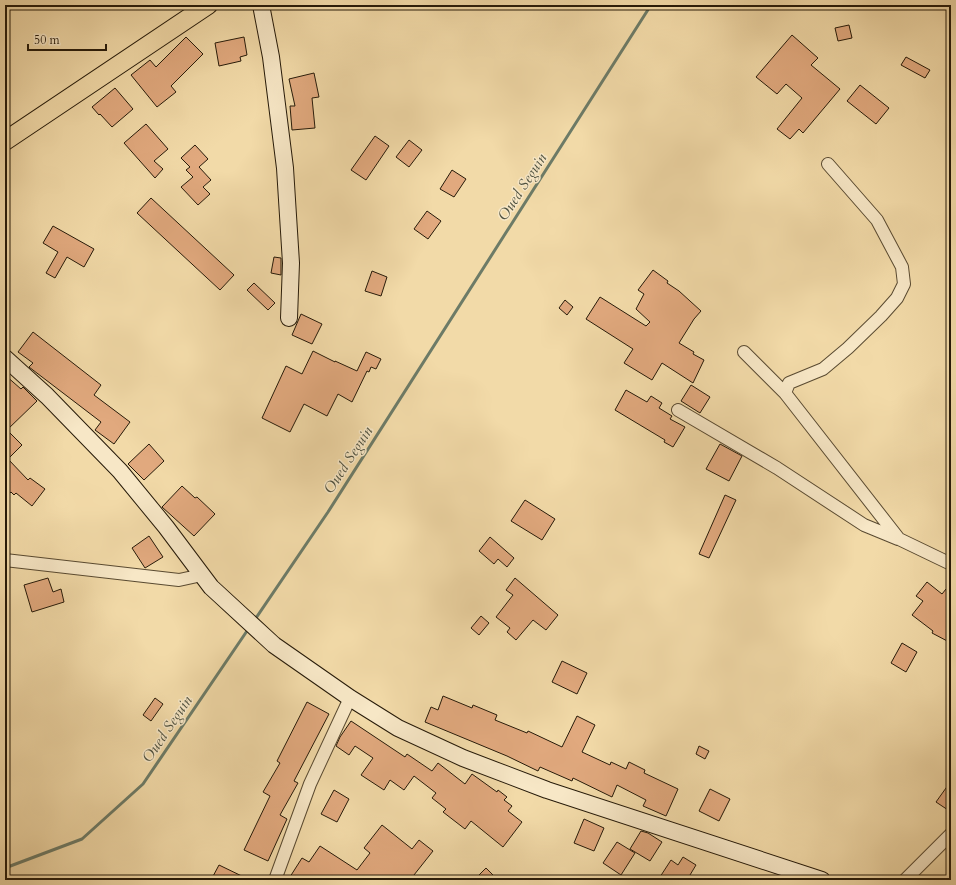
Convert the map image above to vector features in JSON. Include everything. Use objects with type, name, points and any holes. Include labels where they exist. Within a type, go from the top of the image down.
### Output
[{"type":"main road","points":[[5,141],[208,5]]},
{"type":"main road","points":[[261,5],[272,58],[285,168],[291,263],[289,318]]},
{"type":"main road","points":[[5,358],[47,396],[120,471],[166,527],[211,586],[274,645],[350,698],[398,728],[463,758],[546,790],[822,880]]},
{"type":"street","points":[[785,393],[789,383],[823,369],[848,348],[897,298],[904,284],[902,267],[877,220],[828,164]]},
{"type":"street","points":[[744,352],[785,393],[899,539]]},
{"type":"street","points":[[678,410],[777,468],[864,525],[899,539],[951,564]]},
{"type":"street","points":[[5,560],[179,580],[202,575]]},
{"type":"street","points":[[275,880],[310,784],[350,698]]},
{"type":"street","points":[[905,880],[951,834]]},
{"type":"building","points":[[849,25],[852,38],[838,41],[835,28]]},
{"type":"building","points":[[792,35],[818,58],[811,65],[840,89],[803,133],[799,129],[790,139],[777,129],[802,98],[786,84],[777,94],[756,77]]},
{"type":"building","points":[[186,37],[203,54],[171,86],[176,92],[157,107],[131,75],[150,60],[156,67]]},
{"type":"building","points":[[244,37],[247,55],[240,57],[241,61],[219,66],[215,43]]},
{"type":"building","points":[[906,57],[930,70],[925,78],[901,65]]},
{"type":"building","points":[[314,73],[319,97],[312,98],[315,128],[292,130],[290,106],[295,106],[289,79]]},
{"type":"building","points":[[860,85],[889,108],[876,124],[847,101]]},
{"type":"building","points":[[115,88],[133,109],[112,127],[92,107]]},
{"type":"building","points":[[146,124],[168,149],[154,161],[163,169],[155,178],[124,143]]},
{"type":"building","points":[[375,136],[389,146],[366,180],[351,170]]},
{"type":"building","points":[[409,140],[422,150],[409,167],[396,157]]},
{"type":"building","points":[[195,145],[208,159],[199,167],[211,180],[203,187],[210,194],[198,205],[181,187],[193,177],[186,170],[190,167],[181,158]]},
{"type":"building","points":[[452,170],[466,179],[454,197],[440,189]]},
{"type":"building","points":[[151,198],[234,275],[220,290],[137,213]]},
{"type":"building","points":[[427,211],[441,221],[428,239],[414,229]]},
{"type":"building","points":[[53,226],[94,249],[84,267],[67,257],[55,278],[46,273],[58,252],[43,243]]},
{"type":"building","points":[[274,257],[281,258],[281,275],[271,273]]},
{"type":"building","points":[[653,270],[668,281],[667,283],[679,291],[701,311],[694,319],[679,343],[694,352],[693,354],[704,360],[693,383],[662,363],[652,380],[624,363],[633,349],[586,319],[600,297],[646,326],[650,322],[636,309],[644,294],[638,290]]},
{"type":"building","points":[[372,271],[387,277],[381,296],[365,291]]},
{"type":"building","points":[[254,283],[275,303],[268,310],[247,290]]},
{"type":"building","points":[[565,300],[573,307],[567,315],[559,308]]},
{"type":"building","points":[[301,314],[322,324],[312,344],[292,335]]},
{"type":"building","points":[[33,332],[101,385],[94,395],[130,422],[114,444],[95,430],[101,422],[29,367],[33,363],[18,352]]},
{"type":"building","points":[[313,351],[357,371],[366,352],[381,359],[376,369],[371,367],[369,372],[367,371],[352,402],[338,394],[327,416],[304,404],[290,432],[262,418],[286,366],[302,374]]},
{"type":"building","points":[[5,375],[21,389],[23,387],[37,401],[7,430],[22,445],[8,459],[28,480],[30,478],[45,489],[32,506],[16,493],[14,495],[11,492],[5,497]]},
{"type":"building","points":[[691,385],[710,397],[700,413],[681,401]]},
{"type":"building","points":[[626,390],[647,402],[651,396],[662,403],[659,408],[672,416],[670,419],[685,427],[673,447],[664,442],[665,440],[615,410]]},
{"type":"building","points":[[149,444],[164,461],[144,480],[128,464]]},
{"type":"building","points":[[720,444],[742,456],[729,481],[706,469]]},
{"type":"building","points":[[182,486],[195,498],[197,497],[215,514],[194,536],[162,507]]},
{"type":"building","points":[[725,495],[736,500],[709,558],[699,554]]},
{"type":"building","points":[[525,500],[555,519],[542,540],[511,521]]},
{"type":"building","points":[[149,536],[163,557],[145,568],[132,548]]},
{"type":"building","points":[[490,537],[514,558],[507,567],[498,559],[494,564],[479,551]]},
{"type":"building","points":[[48,578],[53,592],[61,589],[64,602],[32,612],[24,585]]},
{"type":"building","points":[[515,578],[558,615],[546,630],[533,620],[516,640],[507,632],[510,628],[496,617],[513,595],[506,590]]},
{"type":"building","points":[[927,582],[942,594],[946,589],[951,593],[951,643],[932,633],[933,631],[912,615],[923,601],[916,596]]},
{"type":"building","points":[[481,616],[489,623],[479,635],[471,628]]},
{"type":"building","points":[[902,643],[917,652],[906,672],[891,663]]},
{"type":"building","points":[[562,661],[587,673],[577,694],[552,682]]},
{"type":"building","points":[[443,696],[472,708],[473,705],[497,715],[495,720],[527,733],[528,731],[562,747],[577,716],[595,725],[582,752],[610,765],[611,762],[626,769],[629,762],[645,770],[644,773],[678,789],[666,816],[643,806],[646,800],[617,785],[612,797],[573,778],[572,781],[540,767],[538,771],[507,756],[425,722],[431,707],[438,710]]},
{"type":"building","points":[[155,698],[163,704],[151,721],[143,715]]},
{"type":"building","points":[[307,702],[329,714],[294,781],[298,783],[280,815],[287,819],[268,861],[244,850],[270,796],[263,792],[280,763],[277,761]]},
{"type":"building","points":[[351,721],[405,757],[407,754],[432,771],[438,763],[465,784],[472,774],[497,792],[498,790],[507,797],[504,800],[512,806],[508,811],[522,822],[503,847],[471,821],[465,829],[443,812],[446,809],[432,798],[436,793],[414,776],[404,790],[390,780],[384,790],[361,775],[373,758],[355,746],[349,755],[336,746],[340,737]]},
{"type":"building","points":[[699,746],[709,751],[705,759],[696,754]]},
{"type":"building","points":[[951,781],[951,812],[936,802]]},
{"type":"building","points":[[710,789],[730,799],[719,821],[699,811]]},
{"type":"building","points":[[334,790],[349,799],[337,822],[321,814]]},
{"type":"building","points":[[584,819],[604,828],[594,851],[574,843]]},
{"type":"building","points":[[382,825],[412,849],[419,840],[433,851],[410,880],[288,880],[302,858],[309,862],[320,846],[357,870],[370,853],[364,848]]},
{"type":"building","points":[[641,831],[648,833],[662,842],[650,861],[630,849]]},
{"type":"building","points":[[617,842],[635,853],[621,875],[603,863]]},
{"type":"building","points":[[683,857],[696,865],[687,880],[658,880],[671,860],[678,865]]},
{"type":"building","points":[[219,865],[250,880],[211,880]]},
{"type":"building","points":[[486,868],[498,880],[474,880]]},
{"type":"waterway","name":"Oued Seguin","points":[[254,621],[328,512],[651,5]]},
{"type":"waterway","name":"Oued Seguin","points":[[5,868],[82,839],[143,784],[249,628]]}]
